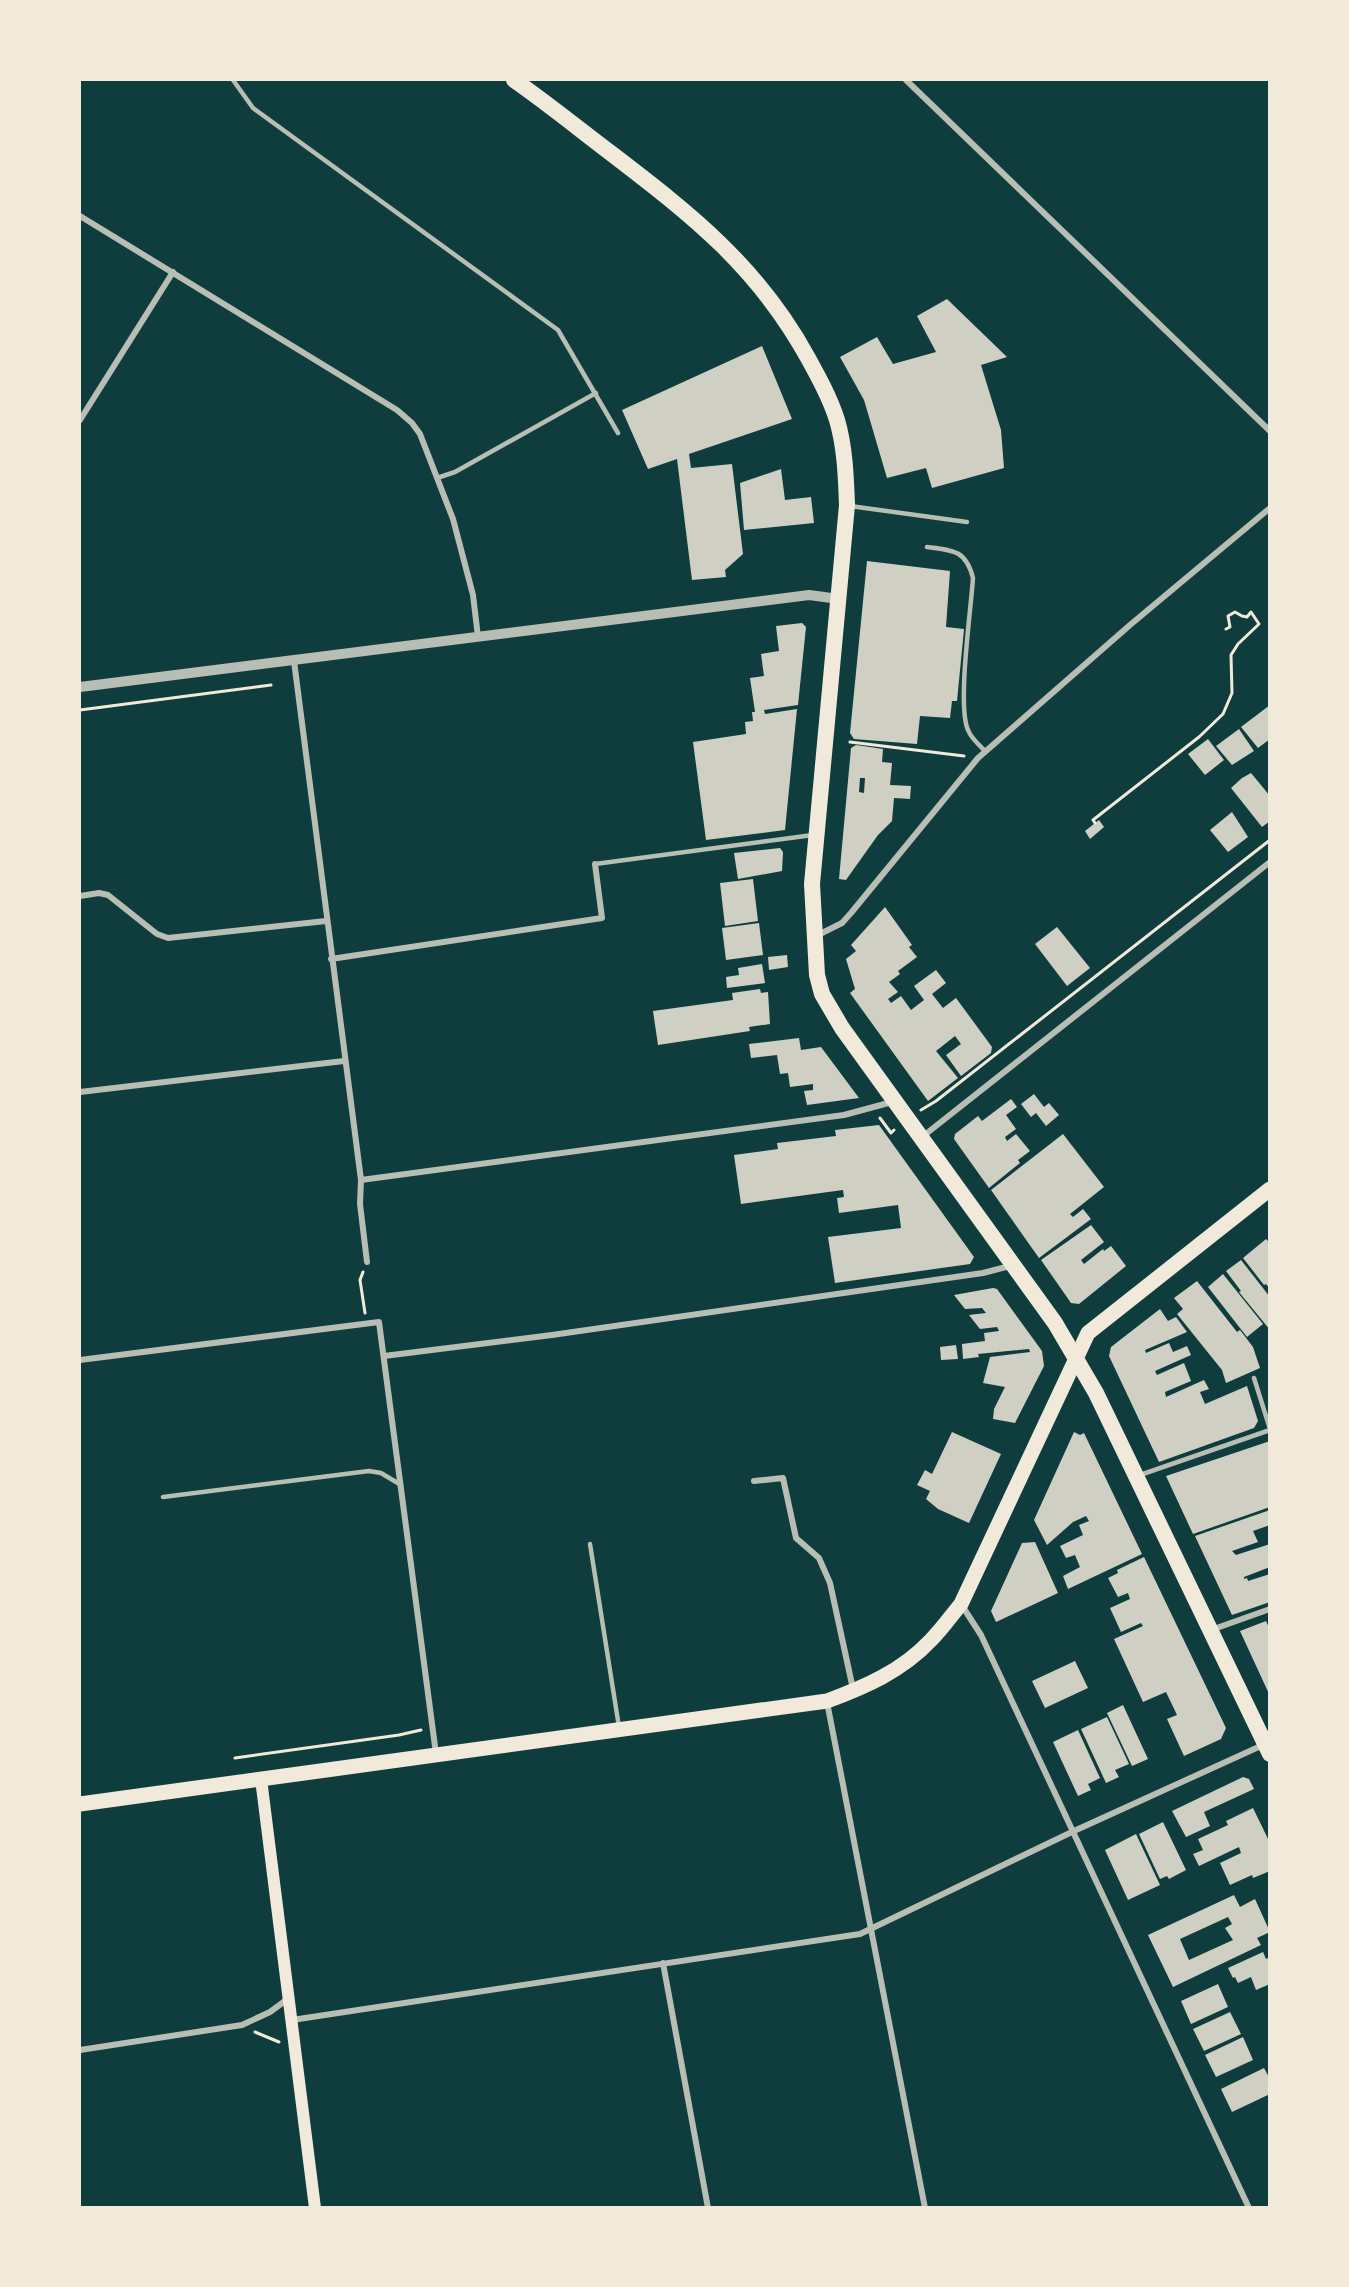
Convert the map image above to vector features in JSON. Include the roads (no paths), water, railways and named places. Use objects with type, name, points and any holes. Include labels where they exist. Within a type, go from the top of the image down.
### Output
[{"type":"highway","points":[[514,80],[674,201],[715,237],[762,288],[792,328],[825,388],[842,445],[847,505],[812,884],[814,937],[822,994],[831,1012],[1055,1323],[1096,1393],[1268,1747]]},
{"type":"main road","points":[[80,1804],[827,1701],[854,1691],[896,1670],[930,1641],[961,1604],[1089,1333],[1269,1188]]},
{"type":"main road","points":[[261,1779],[315,2208]]},
{"type":"street","points":[[906,80],[1269,431]]},
{"type":"street","points":[[80,216],[397,410],[412,423],[420,434],[453,519],[474,603],[478,637]]},
{"type":"street","points":[[80,420],[173,272]]},
{"type":"street","points":[[814,937],[842,922],[851,913],[985,751],[1269,508]]},
{"type":"street","points":[[80,687],[809,595],[839,599]]},
{"type":"street","points":[[294,660],[361,1180],[360,1204],[367,1262]]},
{"type":"street","points":[[922,1137],[1269,862]]},
{"type":"street","points":[[332,959],[602,918],[595,864]]},
{"type":"street","points":[[80,896],[99,893],[108,895],[157,934],[168,938],[326,921]]},
{"type":"street","points":[[80,1092],[344,1061]]},
{"type":"street","points":[[361,1180],[844,1114],[896,1101]]},
{"type":"street","points":[[384,1356],[552,1335],[990,1272],[1013,1264]]},
{"type":"street","points":[[80,1360],[379,1322],[436,1756]]},
{"type":"street","points":[[754,1481],[783,1478],[796,1538],[819,1558],[830,1583],[854,1691]]},
{"type":"street","points":[[961,1604],[981,1635],[1249,2208]]},
{"type":"street","points":[[1211,1630],[1269,1609]]},
{"type":"street","points":[[827,1701],[925,2208]]},
{"type":"street","points":[[292,2020],[860,1934],[1074,1831],[1268,1747]]},
{"type":"street","points":[[663,1963],[708,2208]]},
{"type":"street","points":[[80,2050],[242,2025],[270,2012],[290,1998]]},
{"type":"lane","points":[[233,80],[253,108],[558,330],[618,433]]},
{"type":"lane","points":[[437,478],[455,472],[596,393]]},
{"type":"lane","points":[[847,505],[967,522]]},
{"type":"lane","points":[[927,547],[951,550],[960,554],[971,568],[973,578],[964,693],[965,720],[968,730],[985,751]]},
{"type":"lane","points":[[595,864],[816,835]]},
{"type":"lane","points":[[1137,1475],[1269,1429],[1254,1378]]},
{"type":"lane","points":[[163,1497],[369,1471],[381,1473],[400,1485]]},
{"type":"lane","points":[[590,1544],[620,1730]]}]
